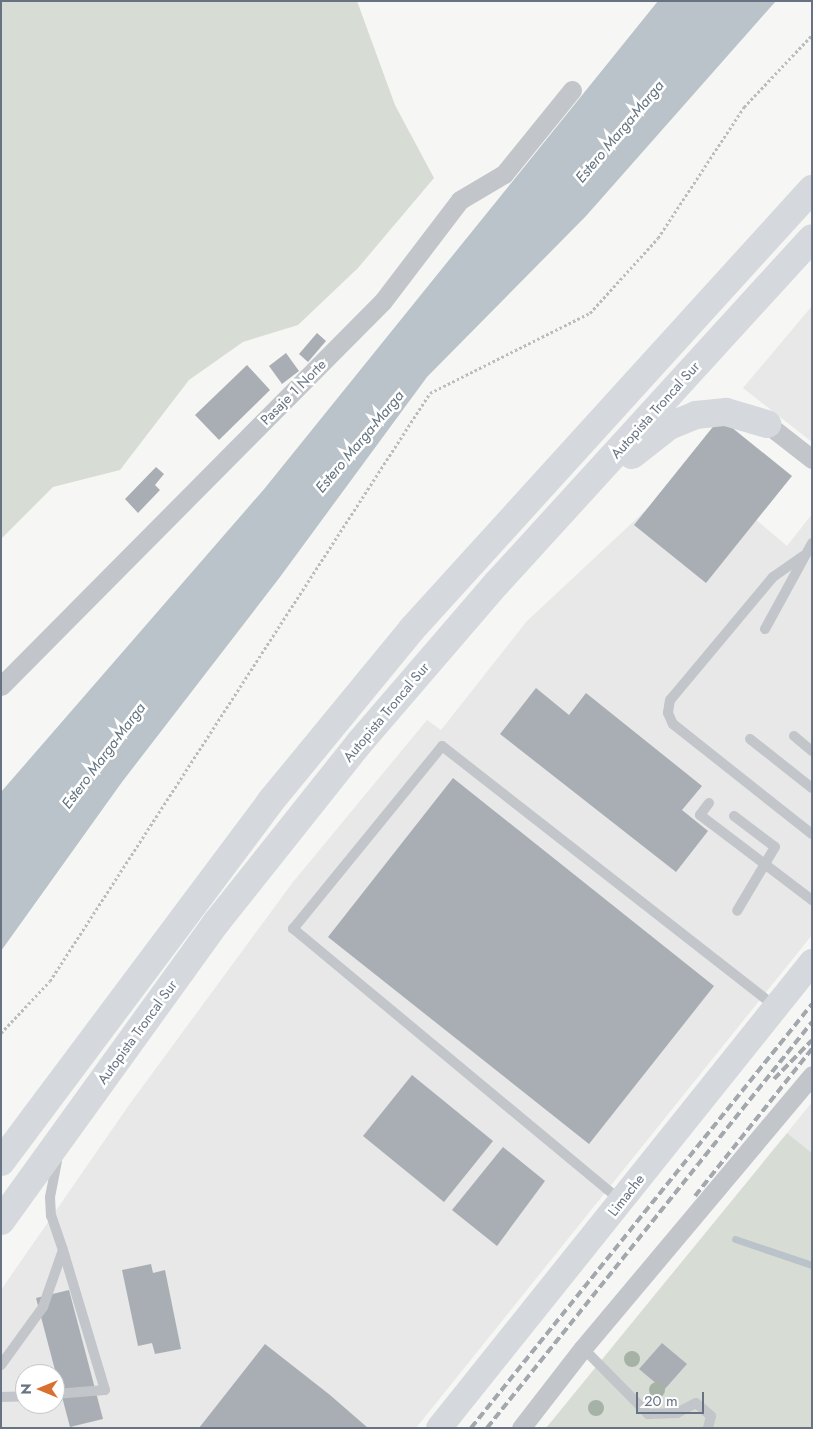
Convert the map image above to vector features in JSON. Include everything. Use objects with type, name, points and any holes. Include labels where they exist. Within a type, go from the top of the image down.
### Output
[{"type":"highway","points":[[1,1162],[270,802],[412,629],[812,190]]},
{"type":"highway","name":"Autopista Troncal Sur","points":[[1,1221],[193,955],[300,816],[428,662],[812,238]]},
{"type":"highway","points":[[568,506],[656,436],[682,420],[726,412],[767,424]]},
{"type":"main road","name":"Limache","points":[[439,1428],[812,962]]},
{"type":"street","name":"Pasaje 1 Norte","points":[[1,686],[383,301],[460,200],[504,174],[572,90]]},
{"type":"street","points":[[767,424],[812,459]]},
{"type":"street","points":[[521,1428],[583,1348],[665,1253],[812,1075]]},
{"type":"lane","points":[[765,629],[802,556],[812,543]]},
{"type":"lane","points":[[802,556],[773,578],[670,700],[668,713],[673,724],[812,834]]},
{"type":"lane","points":[[794,736],[812,751]]},
{"type":"lane","points":[[750,739],[812,788]]},
{"type":"lane","points":[[620,1200],[293,928],[442,746],[776,1006]]},
{"type":"lane","points":[[710,802],[700,815],[812,900]]},
{"type":"lane","points":[[734,816],[775,847],[767,865],[737,911]]},
{"type":"lane","points":[[65,1393],[105,1390],[63,1250],[53,1225],[50,1197],[54,1169],[68,1130]]},
{"type":"lane","points":[[1,1365],[43,1307],[63,1250]]},
{"type":"lane","points":[[583,1348],[648,1414],[677,1413],[696,1403],[711,1416],[708,1428]]},
{"type":"lane","points":[[1,1397],[15,1396]]},
{"type":"path","points":[[1,1032],[50,980],[430,393],[590,313],[658,238],[744,107],[812,35]]},
{"type":"shaded area","points":[[1,1],[357,1],[395,105],[434,178],[358,268],[298,325],[243,342],[189,380],[120,470],[53,487],[1,539]]},
{"type":"shaded area","points":[[812,306],[812,442],[743,388]]},
{"type":"shaded area","points":[[693,466],[787,546],[812,514],[812,935],[416,1428],[1,1428],[1,1290],[129,1105],[293,882],[427,720],[441,730],[527,621]]},
{"type":"shaded area","points":[[812,1102],[812,1153],[787,1133]]},
{"type":"shaded area","points":[[787,1133],[812,1153],[812,1428],[546,1428]]},
{"type":"water","name":"Estero Marga-Marga","points":[[658,1],[776,1],[586,216],[427,377],[280,577],[122,782],[1,951],[1,792],[265,488]]},
{"type":"building","points":[[317,333],[326,341],[308,362],[299,354]]},
{"type":"building","points":[[286,353],[299,371],[282,384],[269,366]]},
{"type":"building","points":[[247,365],[270,390],[219,440],[195,415]]},
{"type":"building","points":[[720,418],[792,476],[706,583],[634,525]]},
{"type":"building","points":[[156,467],[164,474],[155,485],[160,490],[138,513],[125,499]]},
{"type":"building","points":[[536,688],[569,715],[586,693],[702,786],[682,810],[708,831],[676,872],[500,734]]},
{"type":"building","points":[[453,778],[714,986],[589,1144],[328,937]]},
{"type":"building","points":[[412,1075],[493,1141],[444,1202],[363,1136]]},
{"type":"building","points":[[503,1147],[545,1181],[497,1246],[452,1210]]},
{"type":"building","points":[[151,1264],[153,1273],[165,1270],[181,1349],[155,1354],[152,1343],[138,1346],[122,1270]]},
{"type":"building","points":[[69,1290],[103,1419],[70,1427],[65,1408],[65,1364],[53,1364],[36,1298]]},
{"type":"building","points":[[662,1343],[687,1364],[664,1390],[639,1369]]},
{"type":"building","points":[[265,1344],[330,1395],[368,1428],[199,1428]]},
{"type":"waterway","points":[[735,1239],[812,1265]]},
{"type":"railway","points":[[471,1428],[812,1004]]},
{"type":"railway","points":[[487,1428],[812,1022]]},
{"type":"railway","points":[[774,1079],[812,1040]]},
{"type":"railway","points":[[695,1196],[812,1049]]}]
